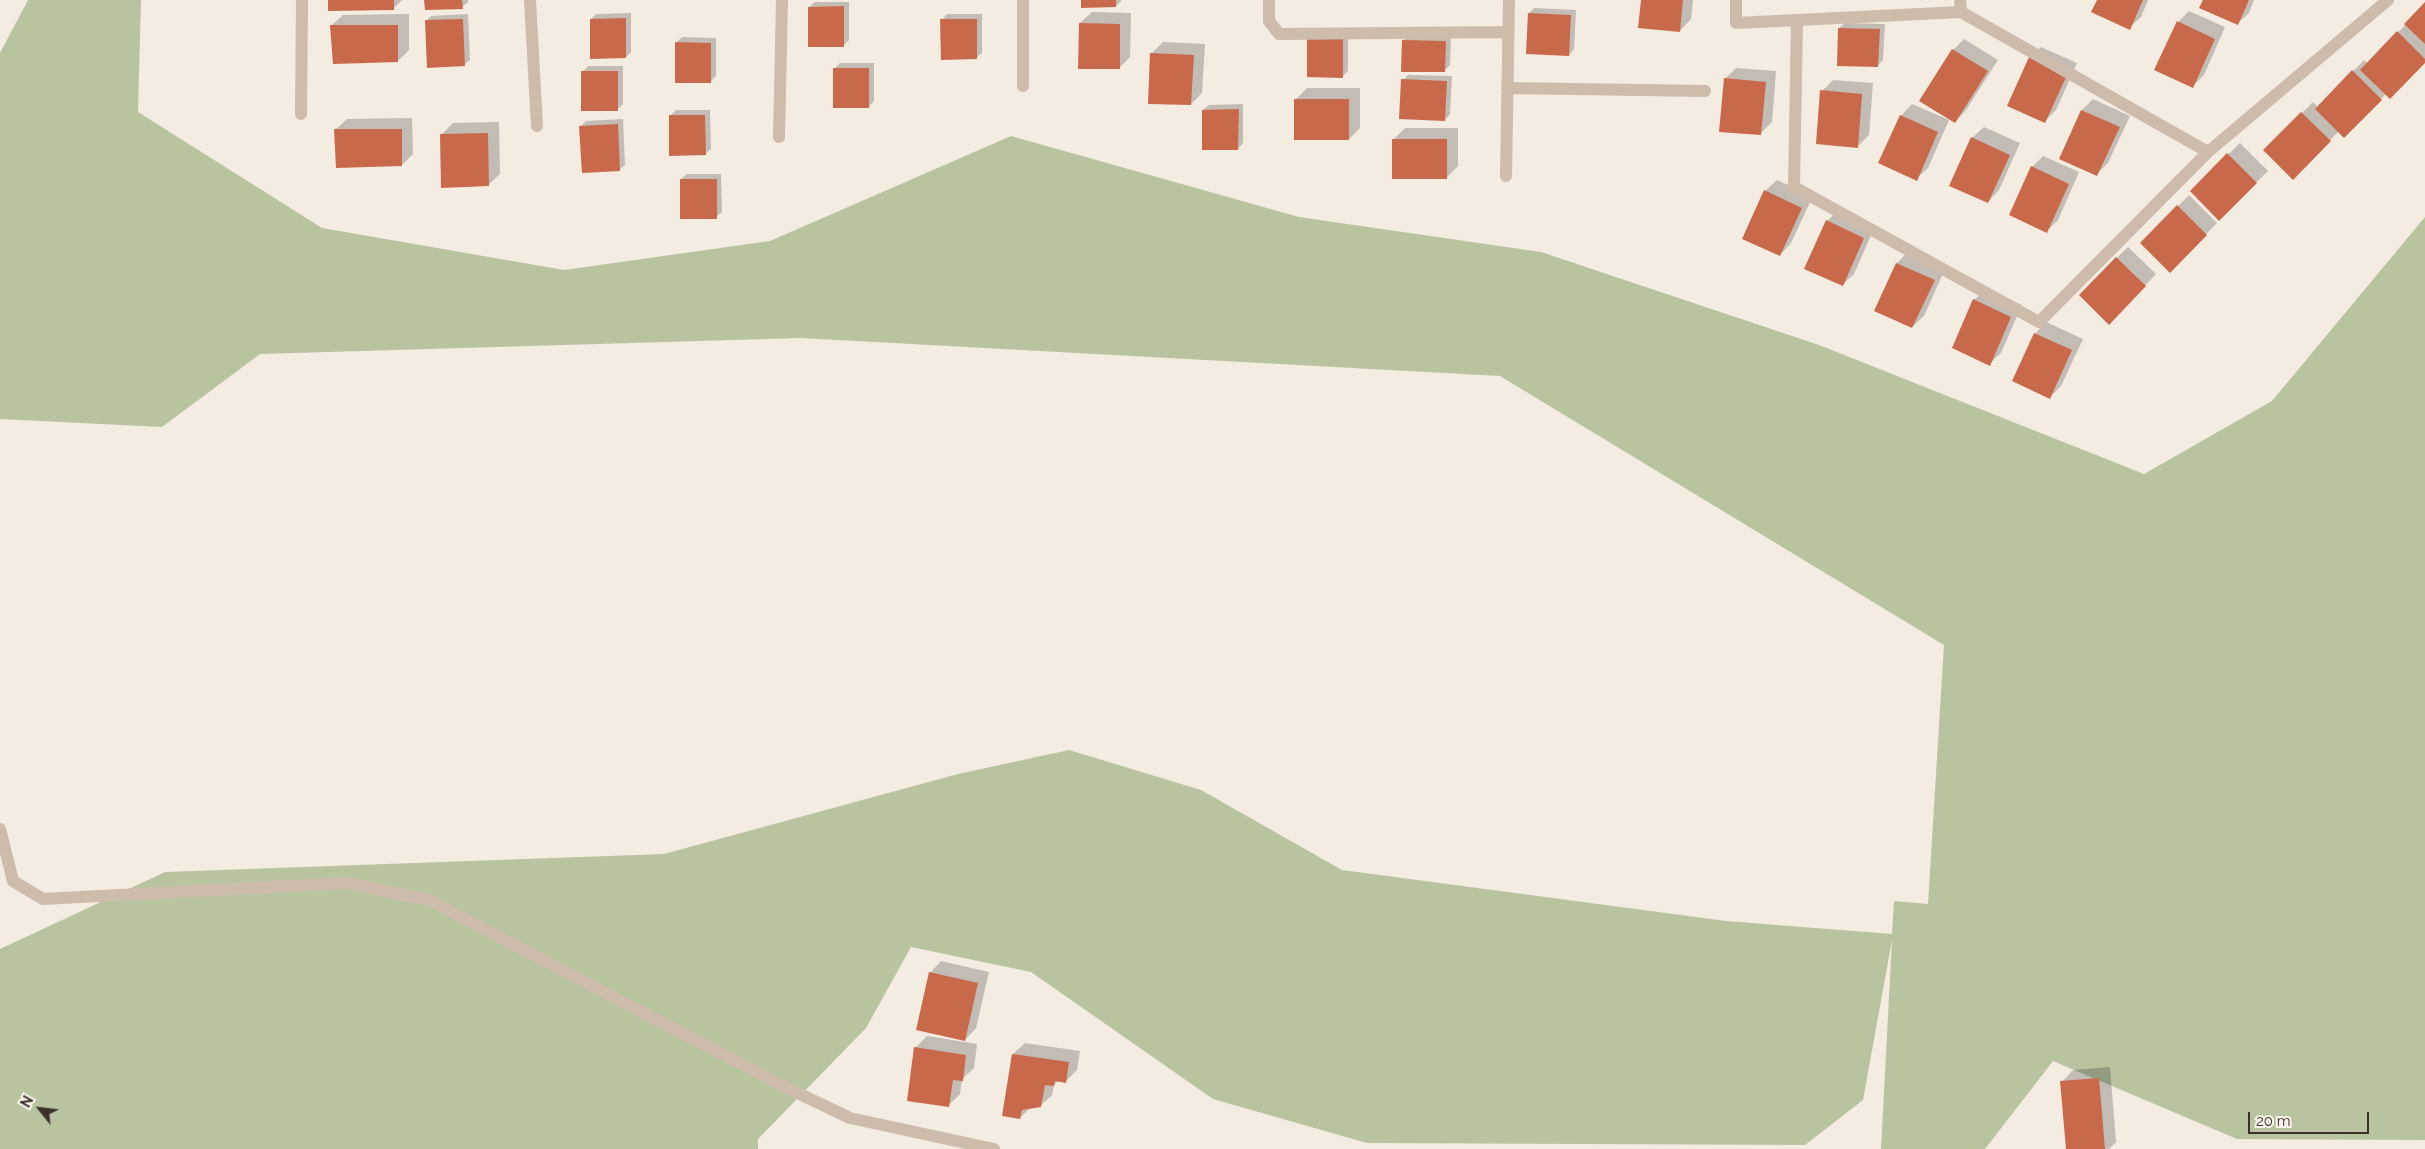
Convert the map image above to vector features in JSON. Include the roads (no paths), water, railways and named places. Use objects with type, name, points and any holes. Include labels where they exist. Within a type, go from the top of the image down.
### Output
[{"type":"street","points":[[301,114],[302,0]]},
{"type":"street","points":[[530,0],[537,126]]},
{"type":"street","points":[[779,137],[782,0]]},
{"type":"street","points":[[1023,0],[1023,86]]},
{"type":"street","points":[[1269,0],[1269,21],[1279,34],[1508,32]]},
{"type":"street","points":[[1506,176],[1509,0]]},
{"type":"street","points":[[1736,0],[1736,23],[1797,21],[1961,6],[2208,152]]},
{"type":"street","points":[[1797,21],[1794,188],[2039,322],[2208,152],[2388,0]]},
{"type":"street","points":[[1508,88],[1705,91]]},
{"type":"street","points":[[0,830],[13,881],[43,899],[347,883],[429,900],[781,1085],[850,1118],[994,1149]]}]
